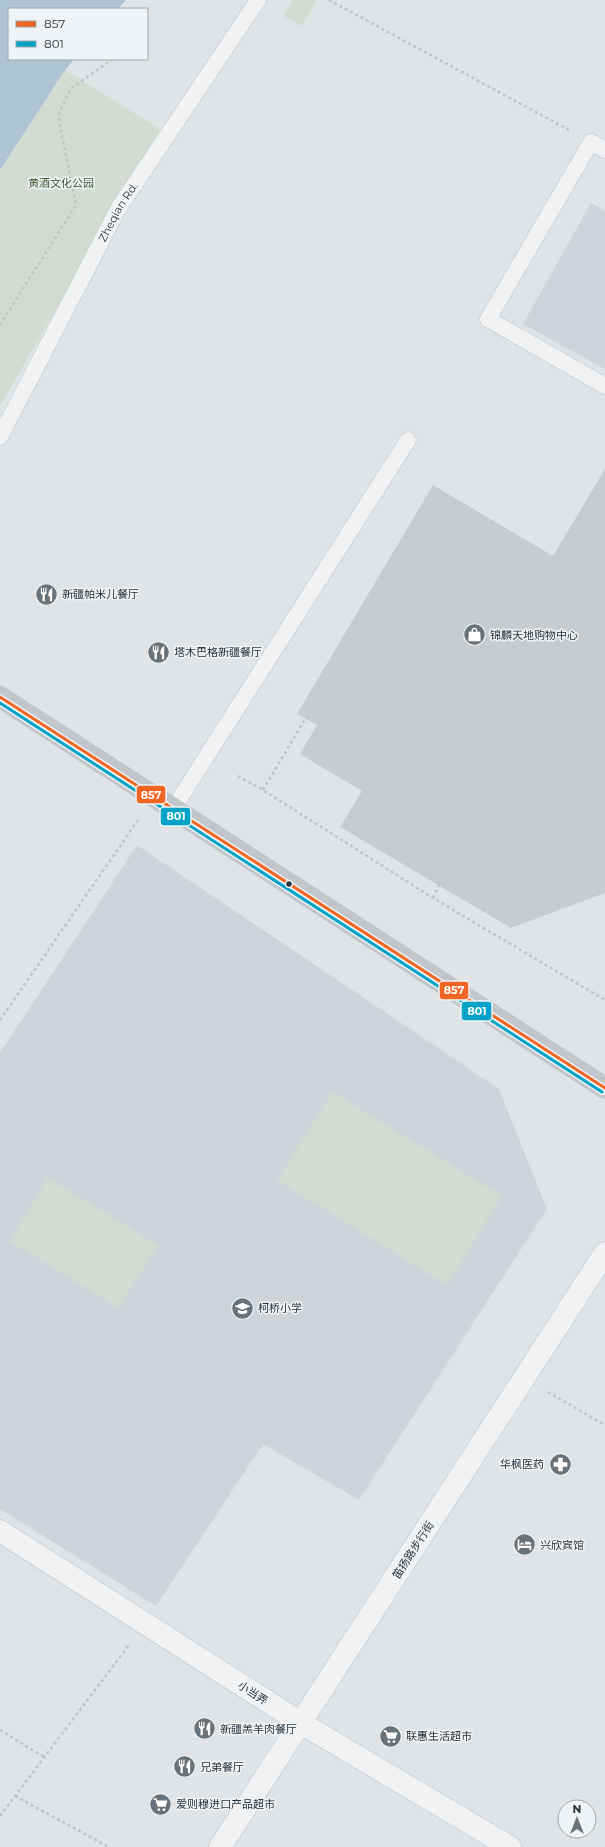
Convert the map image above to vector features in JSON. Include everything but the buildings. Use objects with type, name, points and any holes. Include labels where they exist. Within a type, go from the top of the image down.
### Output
[{"type":"street","points":[[0,697],[605,1088]]},
{"type":"street","name":"笛扬路步行街","points":[[220,1847],[605,1253]]},
{"type":"street","name":"小当弄","points":[[0,1531],[300,1723],[510,1847]]},
{"type":"lane","name":"Zheqian Rd.","points":[[0,437],[118,209],[258,0]]},
{"type":"lane","points":[[605,150],[590,142],[488,319],[605,386]]},
{"type":"lane","points":[[173,809],[408,440]]},
{"type":"path","points":[[329,0],[590,142]]},
{"type":"path","points":[[0,325],[76,205],[58,116],[70,89],[112,60]]},
{"type":"path","points":[[264,790],[306,719]]},
{"type":"path","points":[[238,776],[264,790],[433,898],[605,1000]]},
{"type":"path","points":[[0,1020],[154,796]]},
{"type":"path","points":[[433,898],[439,886]]},
{"type":"path","points":[[524,1378],[605,1425]]},
{"type":"path","points":[[0,1816],[145,1624]]},
{"type":"path","points":[[0,1730],[44,1758]]},
{"type":"path","points":[[15,1796],[109,1847]]},
{"type":"shaded area","points":[[591,203],[605,211],[605,369],[523,324]]},
{"type":"shaded area","name":"柯桥小学","points":[[137,845],[499,1089],[547,1209],[359,1500],[263,1444],[156,1606],[0,1509],[0,1053]]},
{"type":"green space","points":[[293,0],[317,0],[302,26],[283,16]]},
{"type":"green space","name":"黄酒文化公园","points":[[65,70],[160,129],[0,406],[0,170]]},
{"type":"green space","points":[[332,1092],[502,1196],[447,1285],[277,1180]]},
{"type":"green space","points":[[48,1178],[158,1245],[119,1308],[10,1241]]},
{"type":"water","points":[[0,0],[126,0],[119,8],[8,8],[8,60],[73,60],[65,70],[0,170]]},
{"type":"transit line","name":"857","points":[[0,697],[605,1088]]},
{"type":"transit line","name":"801","points":[[0,703],[602,1092]]},
{"type":"place","name":"新疆帕米儿餐厅","points":[[47,594]]},
{"type":"place","name":"锦麟天地购物中心","points":[[474,635]]},
{"type":"place","name":"塔木巴格新疆餐厅","points":[[159,652]]},
{"type":"place","name":"柯桥小学","points":[[242,1308]]},
{"type":"place","name":"华枫医药","points":[[560,1464]]},
{"type":"place","name":"兴欣宾馆","points":[[524,1545]]},
{"type":"place","name":"新疆羔羊肉餐厅","points":[[204,1729]]},
{"type":"place","name":"联惠生活超市","points":[[390,1736]]},
{"type":"place","name":"兄弟餐厅","points":[[185,1767]]},
{"type":"place","name":"爱则穆进口产品超市","points":[[161,1804]]}]
